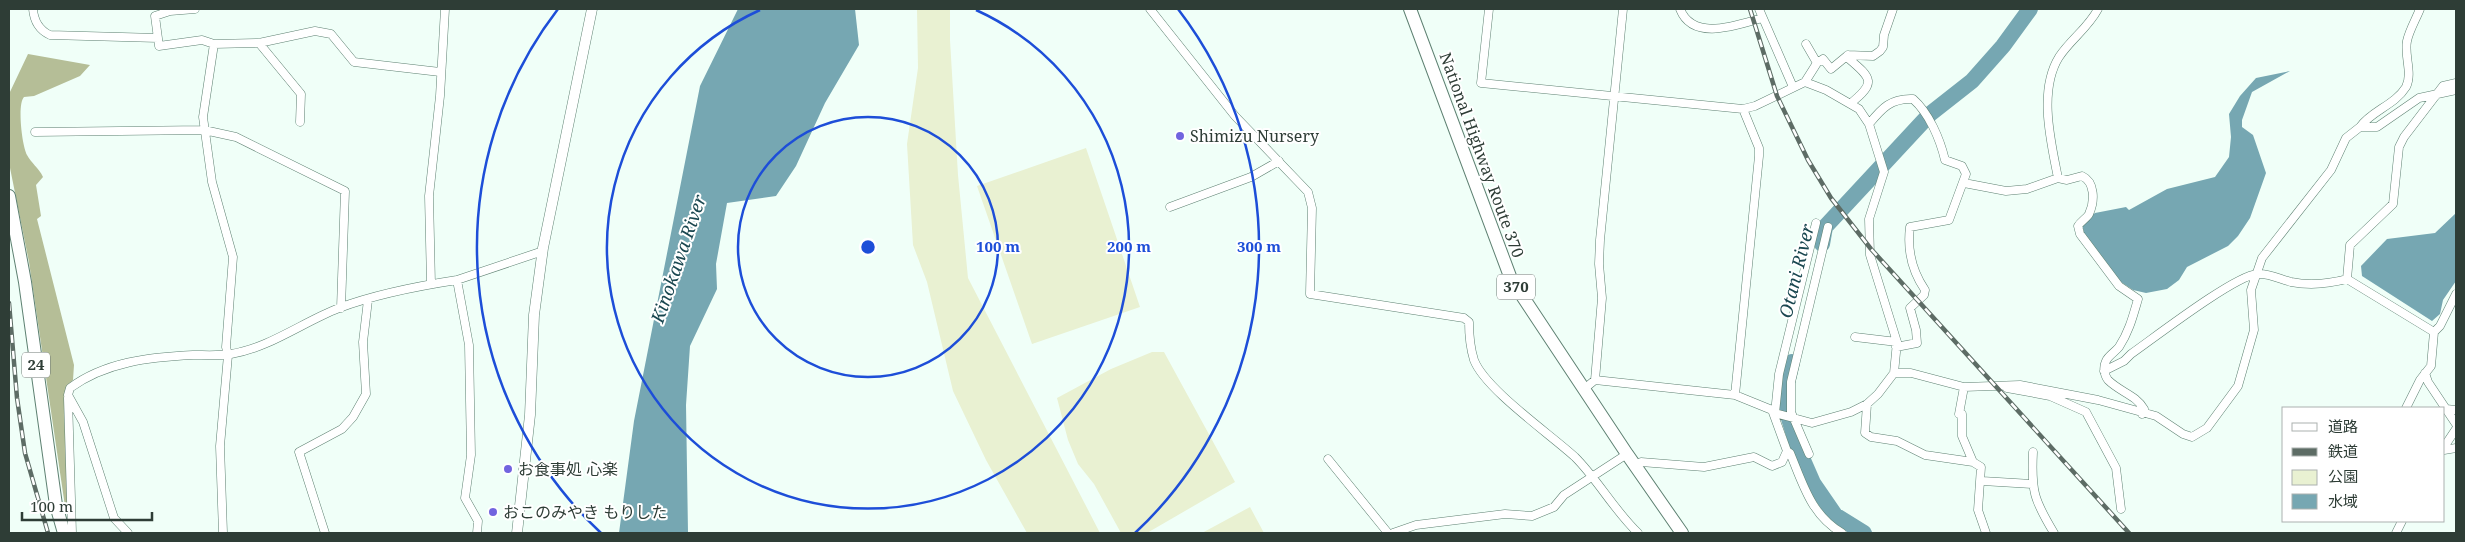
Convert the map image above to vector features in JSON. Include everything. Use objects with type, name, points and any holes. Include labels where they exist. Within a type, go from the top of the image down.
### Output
[{"type":"highway","name":"National Highway Route 370","points":[[1410,9],[1511,279],[1627,454],[1682,533]]},
{"type":"highway","name":"24","points":[[9,196],[24,282],[56,505],[64,533]]},
{"type":"street","points":[[33,9],[34,19],[43,32],[50,35],[158,38]]},
{"type":"street","points":[[195,9],[170,11],[156,16],[159,46],[202,40],[214,44],[259,43],[315,31],[331,34],[354,62],[440,72]]},
{"type":"street","points":[[431,284],[429,196],[440,96],[445,9]]},
{"type":"street","points":[[517,533],[530,415],[534,314],[543,251],[592,9]]},
{"type":"street","points":[[1150,9],[1235,116],[1308,192],[1311,199],[1310,294],[1464,318],[1469,322],[1470,342],[1474,361],[1480,371],[1525,414],[1576,458],[1620,516],[1638,533]]},
{"type":"street","points":[[1489,9],[1481,83],[1743,109],[1755,106],[1805,82],[1817,63],[1823,59],[1831,69],[1848,55],[1873,56],[1883,47],[1884,35],[1893,9]]},
{"type":"street","points":[[1596,380],[1602,298],[1599,264],[1600,240],[1623,9]]},
{"type":"street","points":[[1680,9],[1683,17],[1697,27],[1709,29],[1762,18]]},
{"type":"street","points":[[1759,9],[1793,87]]},
{"type":"street","points":[[2058,178],[2048,106],[2049,82],[2060,55],[2086,29],[2098,9]]},
{"type":"street","points":[[1894,373],[1911,373],[1964,387],[2002,384],[2020,385],[2098,400],[2142,414],[2156,416],[2183,434],[2192,437],[2206,428],[2238,386],[2254,330],[2251,290],[2262,258],[2331,170],[2346,138],[2360,127],[2366,118],[2382,110],[2405,88],[2409,77],[2406,57],[2407,41],[2420,9]]},
{"type":"street","points":[[259,43],[301,94],[300,122]]},
{"type":"street","points":[[214,44],[204,117],[204,130],[212,182],[233,257],[226,347],[228,355],[220,446],[223,533]]},
{"type":"street","points":[[1806,44],[1817,63]]},
{"type":"street","points":[[1848,55],[1849,59],[1868,78],[1869,84],[1866,91],[1851,103]]},
{"type":"street","points":[[1584,389],[1596,380],[1735,394],[1778,413],[1812,423],[1851,412],[1867,404],[1878,394],[1894,373],[1897,344],[1870,255],[1869,219],[1884,172],[1869,124],[1859,109],[1851,103],[1805,82]]},
{"type":"street","points":[[2347,279],[2350,245],[2393,204],[2400,147],[2404,137],[2443,86],[2456,83]]},
{"type":"street","points":[[2360,127],[2377,127],[2419,98],[2456,90]]},
{"type":"street","points":[[1855,337],[1897,344],[1917,343],[1916,330],[1910,308],[1924,295],[1925,290],[1913,268],[1910,227],[1949,220],[1966,174],[1962,166],[1945,160],[1936,134],[1920,106],[1913,99],[1895,100],[1889,103],[1869,124]]},
{"type":"street","points":[[1735,394],[1759,156],[1759,148],[1743,109]]},
{"type":"street","points":[[35,132],[204,130],[236,138],[345,191],[340,308]]},
{"type":"street","points":[[1170,206],[1251,177],[1279,161]]},
{"type":"street","points":[[1964,183],[2006,191],[2027,189],[2058,178],[2067,180],[2082,176],[2088,179],[2093,189],[2089,214],[2078,226],[2080,234],[2119,286],[2138,299],[2131,325],[2117,349],[2106,361],[2104,371],[2106,378],[2119,390],[2139,400],[2144,409],[2142,414]]},
{"type":"street","points":[[1816,223],[1779,374],[1778,413],[1787,451],[1790,453],[1808,496],[1825,522],[1842,533]]},
{"type":"street","points":[[1809,454],[1791,416],[1791,382],[1828,227]]},
{"type":"street","points":[[72,533],[68,395],[70,388],[88,376],[114,366],[162,356],[228,355],[249,351],[340,308],[431,284],[457,280],[543,251]]},
{"type":"street","points":[[2104,371],[2124,361],[2210,299],[2255,274],[2270,274],[2290,282],[2320,285],[2347,279],[2434,332]]},
{"type":"street","points":[[457,280],[470,344],[471,455],[464,498],[478,522],[477,533]]},
{"type":"street","points":[[2407,407],[2424,373],[2432,366],[2434,332],[2440,326],[2456,294]]},
{"type":"street","points":[[325,533],[299,452],[342,429],[353,417],[366,394],[363,342],[368,300]]},
{"type":"street","points":[[2117,349],[2130,355]]},
{"type":"street","points":[[2424,373],[2445,407]]},
{"type":"street","points":[[2002,384],[2006,388],[2050,396],[2086,412],[2116,468],[2121,509]]},
{"type":"street","points":[[1964,387],[1959,414],[1962,414],[1962,436],[1973,462]]},
{"type":"street","points":[[68,395],[83,422],[114,518],[128,533]]},
{"type":"street","points":[[1867,404],[1865,433],[1871,437],[1897,441],[1926,455],[1973,462],[1981,468],[1982,481],[1978,510],[1986,533]]},
{"type":"street","points":[[2446,409],[2456,410]]},
{"type":"street","points":[[2446,409],[2456,424]]},
{"type":"street","points":[[2445,446],[2456,429]]},
{"type":"street","points":[[1635,465],[1641,462],[1704,467],[1754,457],[1772,466],[1782,462],[1787,451]]},
{"type":"street","points":[[2033,452],[2032,484],[2038,506],[2054,533]]},
{"type":"street","points":[[1393,533],[1416,525],[1505,514],[1532,516],[1554,507],[1564,495],[1627,454]]},
{"type":"street","points":[[1328,459],[1388,533]]},
{"type":"street","points":[[1982,481],[2032,484]]},
{"type":"green space","points":[[917,9],[950,9],[958,175],[968,278],[1100,533],[1027,533],[986,460],[953,391],[927,282],[913,245],[907,144],[918,68]]},
{"type":"green space","points":[[28,54],[90,65],[80,76],[34,96],[24,97],[21,108],[21,125],[25,150],[43,177],[36,185],[41,216],[37,219],[74,365],[73,380],[66,388],[69,511],[66,513],[29,262],[9,163],[9,94]]},
{"type":"green space","points":[[1086,148],[1140,307],[1032,344],[977,186]]},
{"type":"green space","points":[[1152,352],[1164,352],[1235,482],[1147,533],[1121,533],[1094,484],[1078,464],[1068,440],[1057,398],[1111,369]]},
{"type":"green space","points":[[1250,507],[1264,533],[1202,533]]},
{"type":"water","name":"Kinokawa River","points":[[738,9],[855,9],[859,45],[825,103],[796,166],[776,196],[727,203],[716,264],[717,289],[690,346],[686,405],[688,533],[619,533],[634,421],[700,86]]},
{"type":"water","points":[[2290,71],[2252,92],[2242,120],[2242,127],[2253,135],[2266,173],[2250,218],[2238,236],[2228,246],[2187,267],[2179,280],[2167,289],[2146,293],[2133,290],[2109,274],[2085,240],[2082,222],[2095,213],[2126,207],[2129,210],[2167,189],[2215,177],[2229,157],[2231,137],[2229,114],[2240,96],[2256,78]]},
{"type":"water","points":[[2456,213],[2456,281],[2443,300],[2440,314],[2432,321],[2362,276],[2361,266],[2387,239],[2435,233]]},
{"type":"waterway","name":"Otani River","points":[[1822,244],[1825,227],[1930,114],[1972,81],[2003,46],[2030,9]]},
{"type":"waterway","name":"Otani River","points":[[1792,362],[1783,399],[1799,451],[1813,483],[1835,515],[1864,533]]},
{"type":"railway","points":[[1750,9],[1777,96],[1808,160],[1831,198],[1871,249],[2129,533]]},
{"type":"railway","points":[[9,303],[17,398],[25,453],[48,533]]},
{"type":"place","name":"Shimizu Nursery","points":[[1180,136]]},
{"type":"place","name":"お食事処 心楽","points":[[508,469]]},
{"type":"place","name":"おこのみやき もりした","points":[[493,512]]}]
